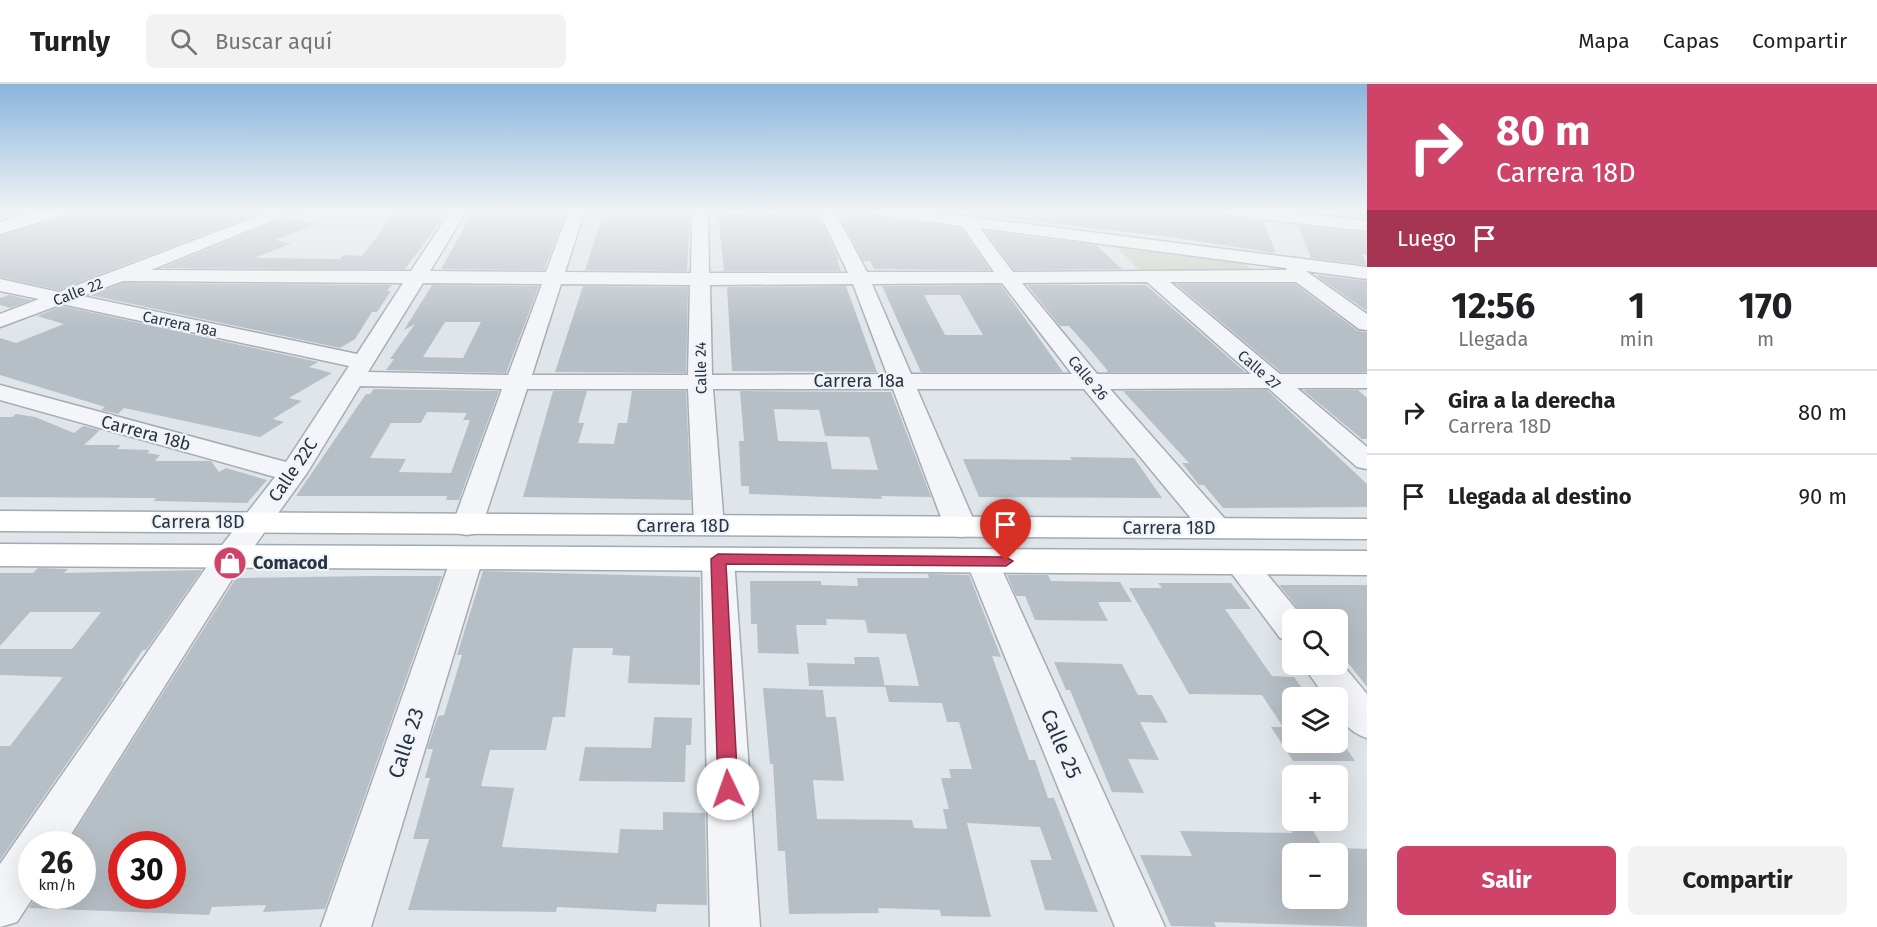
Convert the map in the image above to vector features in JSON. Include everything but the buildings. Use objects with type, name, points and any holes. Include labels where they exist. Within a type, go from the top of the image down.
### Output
[{"type":"main road","name":"Carrera 18D","points":[[0,521],[255,523],[467,542]]},
{"type":"main road","name":"Carrera 18D","points":[[0,555],[230,556],[467,542],[713,542],[961,528],[1367,529]]},
{"type":"main road","name":"Carrera 18D","points":[[713,542],[982,561],[1367,563]]},
{"type":"street","name":"Calle 22","points":[[0,321],[178,249]]},
{"type":"street","name":"Calle 22","points":[[0,316],[121,275],[188,249]]},
{"type":"street","name":"Calle 22C","points":[[49,831],[230,556],[293,473],[435,249]]},
{"type":"street","name":"Calle 23","points":[[346,927],[515,382],[563,249]]},
{"type":"street","name":"Calle 24","points":[[699,249],[700,382],[713,542],[735,927]]},
{"type":"street","points":[[846,249],[860,278],[961,528]]},
{"type":"street","name":"Calle 26","points":[[986,249],[1090,381],[1215,527]]},
{"type":"street","points":[[1235,249],[1290,255],[1367,273]]},
{"type":"street","points":[[1239,249],[1367,267]]},
{"type":"street","points":[[1288,249],[1290,255],[1367,324]]},
{"type":"street","points":[[121,275],[699,279],[1152,278],[1290,255]]},
{"type":"street","name":"Calle 27","points":[[1152,278],[1367,461]]},
{"type":"street","name":"Carrera 18a","points":[[0,285],[356,371],[515,382],[1274,383],[1367,381]]},
{"type":"street","name":"Carrera 18b","points":[[0,392],[293,473]]},
{"type":"street","name":"Calle 25","points":[[982,561],[1140,927]]},
{"type":"street","points":[[1240,562],[1282,615]]},
{"type":"street","points":[[1330,675],[1367,722]]},
{"type":"street","points":[[0,905],[18,878]]},
{"type":"green space","points":[[1118,249],[1246,264],[1257,274],[1143,274]]},
{"type":"place","name":"Comacod","points":[[230,563]]},
{"type":"route","points":[[728,789],[718,559],[1006,561]]}]
